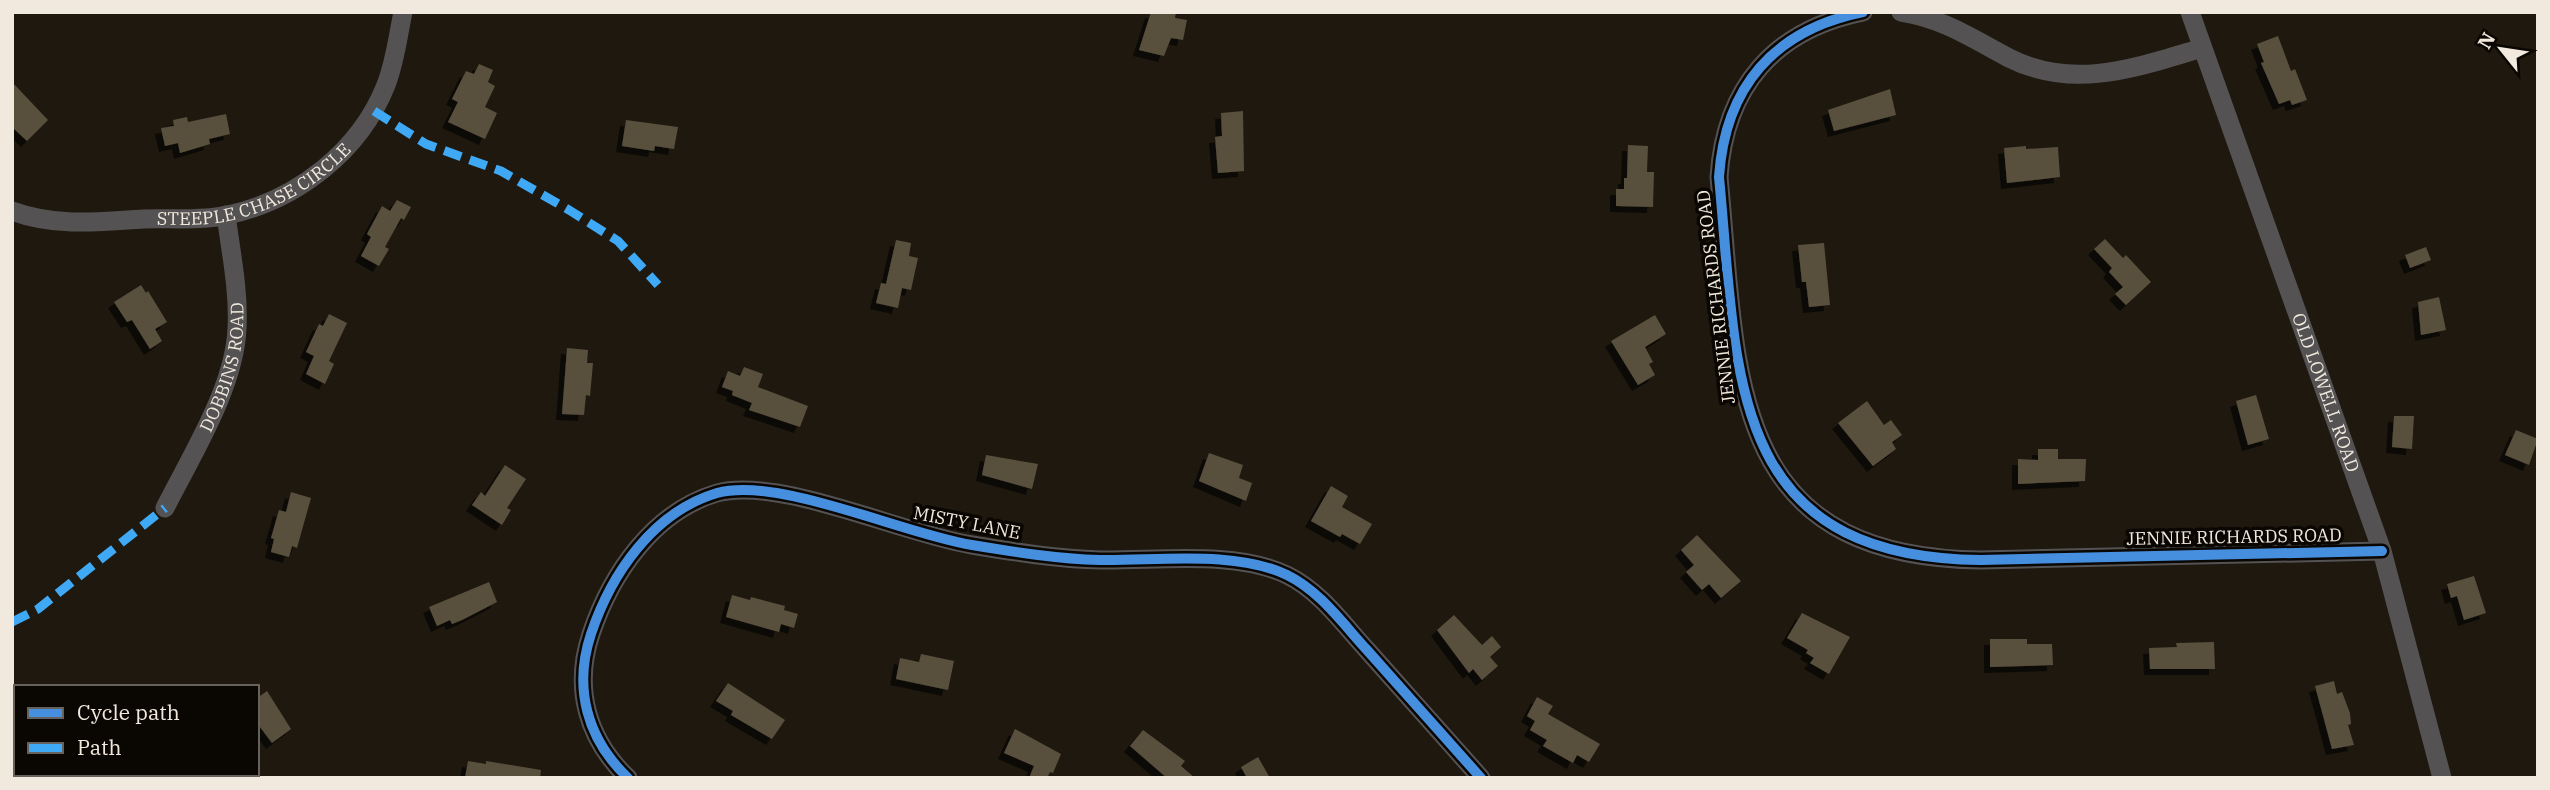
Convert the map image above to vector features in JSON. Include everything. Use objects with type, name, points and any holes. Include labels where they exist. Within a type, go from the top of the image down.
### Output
[{"type":"street","name":"STEEPLE CHASE CIRCLE","points":[[12,211],[42,220],[73,223],[226,215],[268,202],[294,189],[329,164],[357,136],[386,83],[403,12]]},
{"type":"street","name":"JENNIE RICHARDS ROAD","points":[[1863,12],[1813,27],[1769,57],[1738,100],[1721,150],[1722,204],[1744,400],[1763,450],[1796,496],[1833,525],[1866,543],[1920,557],[1981,561],[2382,551]]},
{"type":"street","points":[[1901,12],[1942,22],[2010,58],[2068,75],[2106,74],[2202,48]]},
{"type":"street","name":"OLD LOWELL ROAD","points":[[2190,12],[2382,551],[2442,778]]},
{"type":"street","name":"DOBBINS ROAD","points":[[165,508],[225,384],[234,354],[237,303],[226,215]]},
{"type":"street","name":"MISTY LANE","points":[[628,778],[598,741],[582,697],[585,651],[594,625],[617,577],[649,534],[690,504],[721,492],[739,490],[785,494],[913,532],[1000,549],[1095,560],[1222,561],[1268,566],[1314,592],[1481,778]]},
{"type":"building","points":[[1151,12],[1176,12],[1175,18],[1187,20],[1183,40],[1171,38],[1164,56],[1139,50]]},
{"type":"building","points":[[2278,36],[2291,71],[2295,69],[2307,100],[2292,105],[2290,100],[2279,104],[2261,63],[2264,62],[2257,44]]},
{"type":"building","points":[[479,64],[493,70],[488,82],[495,86],[485,107],[497,113],[485,139],[448,122],[458,102],[452,99],[466,71],[474,74]]},
{"type":"building","points":[[12,82],[48,120],[27,141],[12,127]]},
{"type":"building","points":[[1890,89],[1896,115],[1834,131],[1828,110]]},
{"type":"building","points":[[1243,111],[1244,171],[1218,173],[1215,137],[1222,136],[1221,113]]},
{"type":"building","points":[[226,114],[230,134],[209,139],[210,144],[180,153],[178,143],[165,146],[161,128],[174,126],[173,120],[187,117],[188,122]]},
{"type":"building","points":[[626,120],[678,127],[674,149],[655,146],[654,151],[622,146]]},
{"type":"building","points":[[1628,145],[1648,146],[1647,172],[1654,172],[1653,207],[1616,206],[1616,189],[1624,189],[1624,178],[1627,178]]},
{"type":"building","points":[[2026,146],[2026,149],[2058,147],[2060,177],[2007,183],[2004,148]]},
{"type":"building","points":[[397,200],[411,207],[404,220],[401,218],[385,247],[389,249],[379,266],[361,256],[371,237],[367,234],[382,206],[390,211]]},
{"type":"building","points":[[2105,239],[2123,258],[2126,255],[2151,282],[2126,305],[2115,294],[2123,287],[2109,272],[2112,268],[2094,249]]},
{"type":"building","points":[[896,240],[911,243],[909,256],[918,258],[911,290],[902,288],[898,308],[876,303],[881,283],[886,284]]},
{"type":"building","points":[[1824,243],[1830,305],[1809,307],[1806,282],[1802,282],[1798,245]]},
{"type":"building","points":[[2426,247],[2431,260],[2410,268],[2405,255]]},
{"type":"building","points":[[141,285],[146,293],[148,291],[167,322],[155,329],[162,341],[150,349],[132,320],[127,322],[114,302]]},
{"type":"building","points":[[2439,297],[2446,330],[2421,335],[2418,302]]},
{"type":"building","points":[[329,314],[347,323],[329,361],[334,364],[325,384],[306,374],[314,356],[306,352],[319,324],[323,326]]},
{"type":"building","points":[[1655,315],[1666,334],[1645,347],[1653,362],[1649,364],[1655,375],[1638,385],[1611,341]]},
{"type":"building","points":[[567,348],[588,350],[587,363],[593,363],[590,396],[586,395],[584,415],[562,414]]},
{"type":"building","points":[[744,367],[763,374],[758,387],[808,406],[800,427],[749,410],[752,403],[732,395],[733,391],[722,387],[728,371],[740,376]]},
{"type":"building","points":[[2256,395],[2269,439],[2248,445],[2236,401]]},
{"type":"building","points":[[1867,401],[1884,425],[1891,420],[1902,435],[1892,442],[1896,449],[1873,466],[1838,423]]},
{"type":"building","points":[[2394,416],[2414,416],[2412,449],[2392,447]]},
{"type":"building","points":[[2516,430],[2538,439],[2529,465],[2505,455]]},
{"type":"building","points":[[2038,449],[2058,449],[2058,459],[2086,459],[2085,481],[2018,484],[2018,459],[2038,460]]},
{"type":"building","points":[[1209,453],[1243,465],[1239,478],[1252,483],[1246,501],[1199,481]]},
{"type":"building","points":[[986,455],[1038,464],[1032,489],[982,475]]},
{"type":"building","points":[[505,465],[526,479],[507,508],[511,510],[502,525],[472,505],[481,492],[485,496]]},
{"type":"building","points":[[1331,486],[1348,496],[1342,507],[1372,524],[1360,544],[1342,534],[1340,537],[1311,521]]},
{"type":"building","points":[[291,492],[311,498],[297,548],[292,546],[289,557],[271,552],[274,539],[271,538],[279,510],[286,512]]},
{"type":"building","points":[[1697,535],[1741,581],[1721,598],[1709,584],[1702,590],[1686,572],[1694,565],[1681,550]]},
{"type":"building","points":[[2474,576],[2486,613],[2464,620],[2457,596],[2451,598],[2447,584]]},
{"type":"building","points":[[489,582],[497,602],[452,624],[450,620],[437,626],[429,607]]},
{"type":"building","points":[[732,595],[785,606],[784,610],[798,614],[794,628],[781,624],[779,632],[726,617]]},
{"type":"building","points":[[1802,613],[1850,637],[1829,674],[1810,663],[1814,658],[1806,653],[1808,650],[1787,638]]},
{"type":"building","points":[[1454,615],[1482,645],[1492,636],[1501,647],[1490,657],[1498,666],[1482,680],[1473,669],[1469,673],[1437,630]]},
{"type":"building","points":[[1990,639],[2027,639],[2027,644],[2052,644],[2053,665],[1990,667]]},
{"type":"building","points":[[2214,642],[2215,669],[2150,669],[2149,648],[2177,647],[2176,643]]},
{"type":"building","points":[[921,654],[954,661],[948,690],[896,679],[900,658],[919,662]]},
{"type":"building","points":[[2334,681],[2337,694],[2342,692],[2350,713],[2351,724],[2348,725],[2354,745],[2332,749],[2315,686]]},
{"type":"building","points":[[728,683],[785,720],[772,739],[731,715],[733,711],[716,701]]},
{"type":"building","points":[[267,691],[291,729],[272,743],[259,726],[259,697]]},
{"type":"building","points":[[1537,697],[1553,706],[1548,714],[1600,744],[1589,762],[1577,755],[1573,763],[1543,746],[1547,740],[1530,730],[1535,721],[1527,716]]},
{"type":"building","points":[[1015,729],[1061,754],[1053,773],[1050,772],[1047,778],[1029,778],[1034,766],[1004,753]]},
{"type":"building","points":[[1143,730],[1185,761],[1181,766],[1195,778],[1167,778],[1130,746]]},
{"type":"building","points":[[1258,757],[1270,778],[1247,778],[1241,767]]},
{"type":"building","points":[[468,761],[486,764],[486,761],[541,770],[540,778],[465,778]]},
{"type":"marked path","points":[[374,111],[426,144],[501,171],[569,210],[618,241],[658,285]]},
{"type":"marked path","points":[[12,622],[38,609],[165,508]]},
{"type":"cycle path","points":[[1863,12],[1804,33],[1780,48],[1760,68],[1744,90],[1723,145],[1719,177],[1732,320],[1743,384],[1761,441],[1791,489],[1835,527],[1897,551],[1981,560],[2382,551]]},
{"type":"cycle path","points":[[628,778],[602,747],[587,712],[583,674],[591,634],[600,611],[623,568],[654,530],[694,502],[717,493],[743,490],[773,492],[807,499],[972,545],[1052,557],[1122,560],[1195,558],[1244,562],[1287,575],[1310,590],[1330,609],[1481,778]]}]
